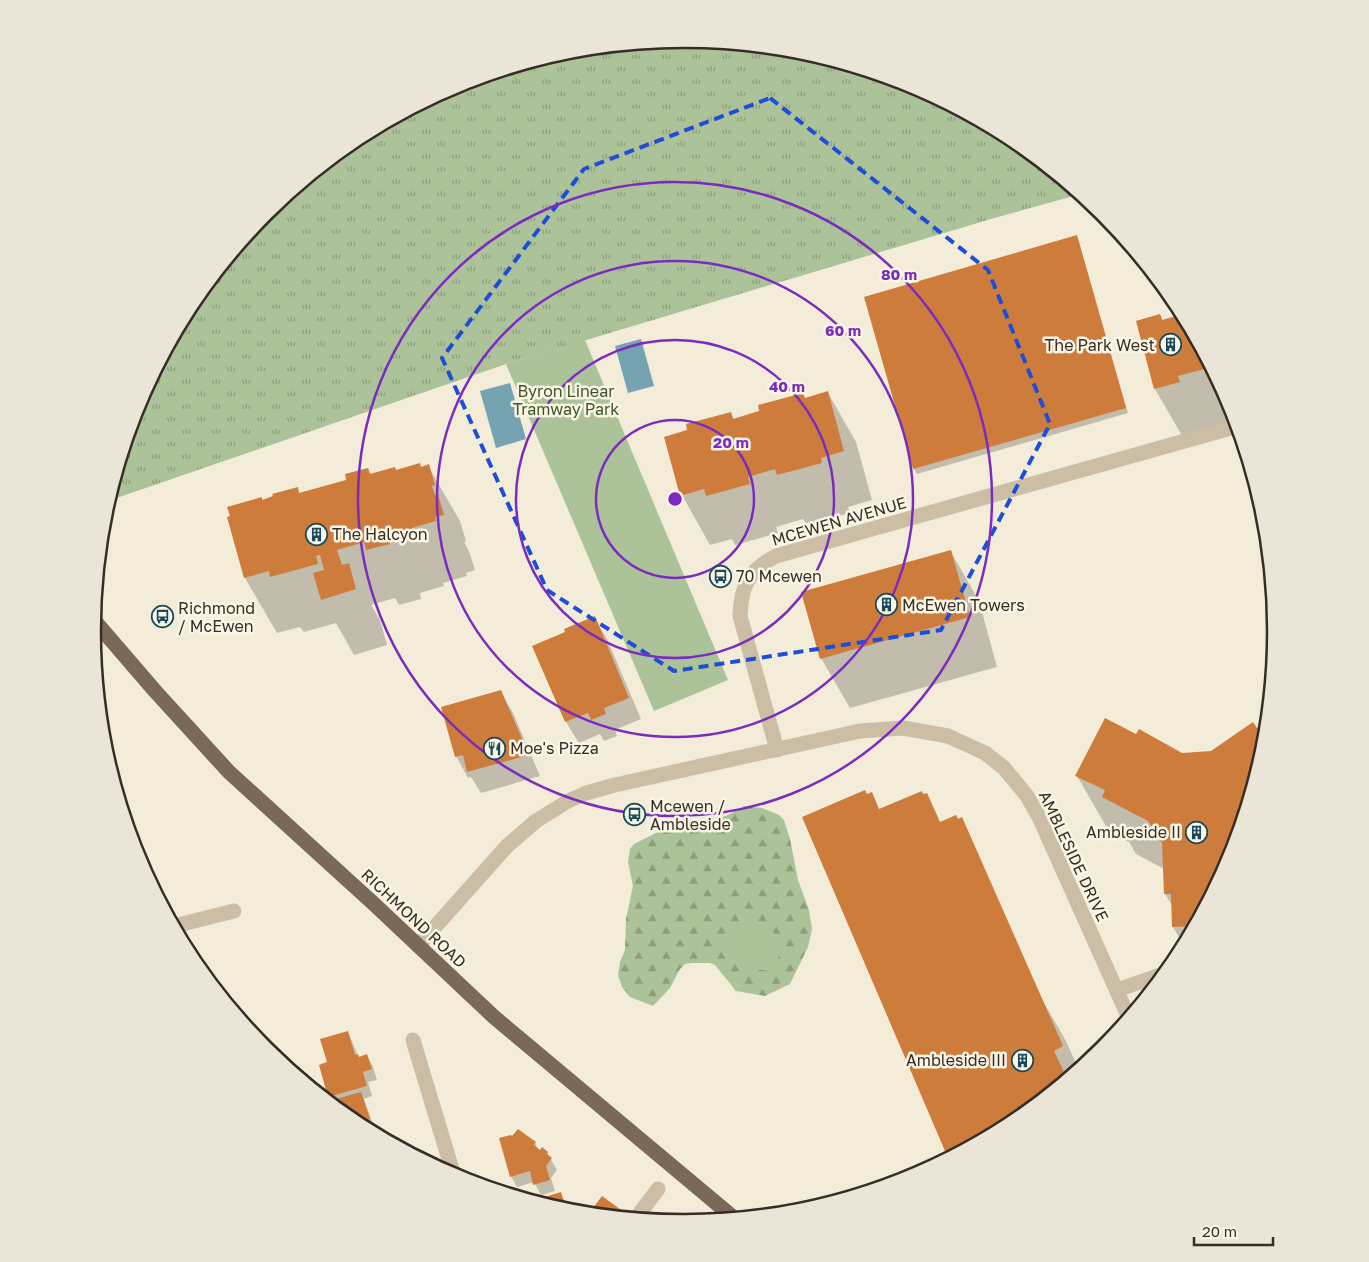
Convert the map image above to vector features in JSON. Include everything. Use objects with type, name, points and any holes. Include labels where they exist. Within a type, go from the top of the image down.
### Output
[{"type":"main road","name":"RICHMOND ROAD","points":[[101,629],[218,762],[519,1039],[728,1213]]},
{"type":"street","name":"MCEWEN AVENUE","points":[[777,750],[740,616],[744,587],[752,573],[764,562],[776,556],[1231,428]]},
{"type":"street","name":"AMBLESIDE DRIVE","points":[[777,750],[860,731],[903,728],[948,736],[985,753],[1004,768],[1027,796],[1039,817],[1126,1012]]},
{"type":"street","points":[[418,946],[507,846],[536,821],[568,801],[615,784],[777,750]]},
{"type":"street","points":[[180,925],[234,911]]},
{"type":"street","points":[[1117,990],[1153,977]]},
{"type":"street","points":[[413,1040],[449,1165]]},
{"type":"street","points":[[640,1213],[658,1188]]},
{"type":"highlighted area","points":[[770,98],[988,270],[1050,424],[941,630],[674,671],[547,590],[442,358],[584,169]]},
{"type":"green space","points":[[646,49],[723,49],[761,52],[798,59],[836,67],[872,78],[943,108],[1009,146],[1040,168],[1073,196],[991,219],[506,364],[117,498],[132,443],[161,373],[199,307],[246,246],[300,192],[360,146],[426,108],[497,78],[533,67],[571,59],[608,52]]},
{"type":"green space","name":"Byron Linear Tramway Park","points":[[585,340],[728,680],[654,711],[506,364]]},
{"type":"green space","points":[[744,806],[762,808],[779,815],[784,820],[790,839],[798,880],[809,910],[812,929],[808,947],[790,984],[765,996],[736,991],[715,965],[710,963],[692,963],[685,964],[680,969],[670,988],[653,1006],[630,997],[622,987],[618,975],[620,962],[625,950],[626,919],[633,886],[628,862],[630,849],[634,844],[664,829],[689,829],[728,815]]},
{"type":"green space","points":[[746,925],[764,927],[773,932],[779,948],[776,970],[755,969],[740,962],[729,952],[729,944]]},
{"type":"water","points":[[641,339],[654,386],[628,393],[615,346]]},
{"type":"water","points":[[510,383],[526,439],[496,448],[480,391]]},
{"type":"building","points":[[1077,235],[1126,408],[913,469],[864,297]]},
{"type":"building","name":"The Park West","points":[[1160,314],[1162,320],[1176,316],[1209,374],[1206,375],[1204,369],[1178,376],[1180,382],[1154,389],[1136,321]]},
{"type":"building","points":[[828,391],[844,451],[821,458],[822,463],[777,475],[775,469],[748,477],[750,484],[706,496],[704,489],[680,496],[664,437],[687,430],[686,424],[731,412],[733,419],[759,411],[758,405],[803,393],[805,398]]},
{"type":"building","name":"The Halcyon","points":[[420,463],[421,467],[429,464],[435,485],[432,486],[435,495],[438,494],[444,515],[435,517],[436,521],[412,528],[413,531],[389,537],[390,544],[366,550],[364,542],[337,550],[342,565],[349,563],[356,589],[321,600],[313,573],[324,570],[320,555],[316,556],[318,564],[270,577],[269,571],[244,578],[227,517],[230,516],[227,507],[262,497],[262,500],[273,496],[272,494],[298,487],[299,493],[346,480],[345,474],[368,468],[370,474],[395,467],[396,470]]},
{"type":"building","name":"McEwen Towers","points":[[951,550],[970,617],[820,659],[801,592]]},
{"type":"building","points":[[595,616],[629,698],[604,708],[606,714],[591,720],[588,713],[565,722],[532,646],[565,632],[564,629]]},
{"type":"building","points":[[501,690],[529,755],[467,772],[463,755],[455,757],[441,707]]},
{"type":"building","name":"Ambleside II","points":[[1105,718],[1136,734],[1139,729],[1182,753],[1211,751],[1253,722],[1257,728],[1260,726],[1248,782],[1237,819],[1208,889],[1188,926],[1172,927],[1171,894],[1164,894],[1162,843],[1148,821],[1102,797],[1105,790],[1075,776]]},
{"type":"building","points":[[865,790],[867,794],[872,792],[879,809],[922,791],[923,794],[927,793],[940,822],[956,815],[958,819],[962,817],[1063,1046],[1054,1051],[1064,1072],[1070,1069],[1009,1116],[946,1153],[802,817]]},
{"type":"building","points":[[348,1031],[355,1055],[358,1054],[359,1057],[367,1054],[372,1069],[363,1072],[367,1086],[332,1096],[327,1092],[319,1065],[327,1062],[320,1039]]},
{"type":"building","points":[[361,1092],[370,1119],[366,1120],[336,1099]]},
{"type":"building","points":[[518,1129],[536,1142],[534,1145],[540,1150],[542,1147],[548,1152],[547,1154],[552,1158],[546,1166],[550,1180],[533,1185],[530,1171],[510,1177],[499,1138],[512,1136]]},
{"type":"building","points":[[561,1192],[564,1201],[544,1197]]},
{"type":"building","points":[[602,1196],[623,1211],[608,1210],[594,1207]]},
{"type":"place","name":"The Park West","points":[[1171,345]]},
{"type":"place","name":"The Halcyon","points":[[316,534]]},
{"type":"place","name":"70 Mcewen","points":[[720,576]]},
{"type":"place","name":"McEwen Towers","points":[[886,605]]},
{"type":"place","name":"Richmond / McEwen","points":[[162,617]]},
{"type":"place","name":"Moe's Pizza","points":[[494,748]]},
{"type":"place","name":"Mcewen / Ambleside","points":[[634,815]]},
{"type":"place","name":"Ambleside II","points":[[1197,832]]},
{"type":"place","name":"Ambleside III","points":[[1022,1060]]}]
